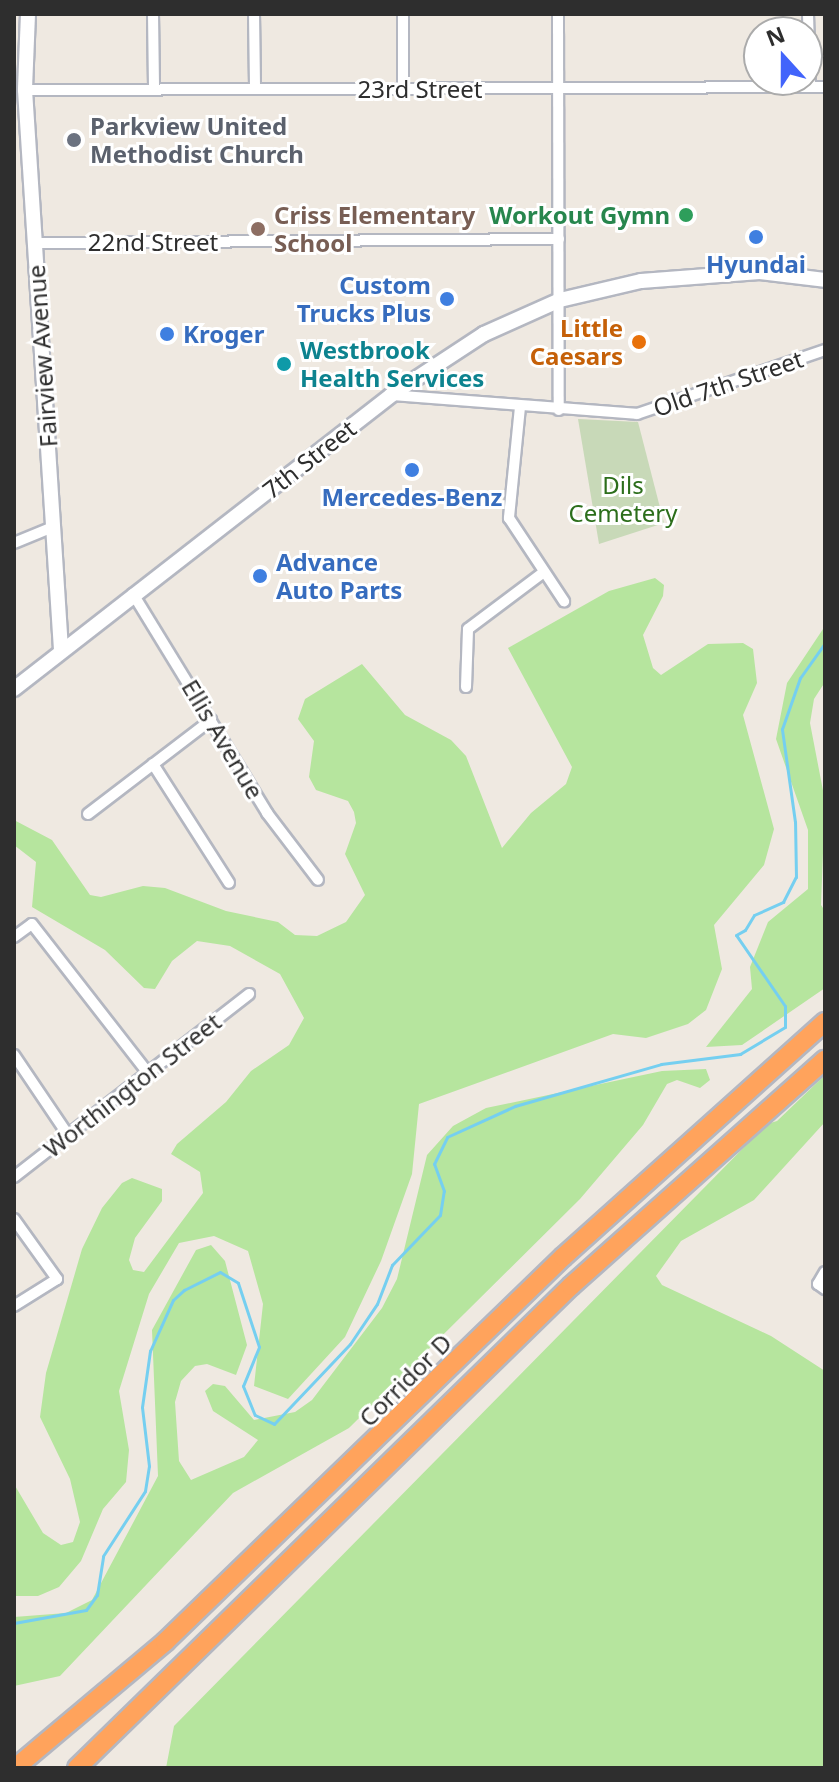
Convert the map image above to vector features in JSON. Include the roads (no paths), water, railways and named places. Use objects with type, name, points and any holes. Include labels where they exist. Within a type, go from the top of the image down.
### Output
[{"type":"highway","name":"Corridor D","points":[[15,1768],[165,1642],[563,1257],[825,1022]]},
{"type":"highway","name":"Corridor D","points":[[77,1768],[571,1286],[825,1060]]},
{"type":"main road","name":"Fairview Avenue","points":[[28,14],[20,90],[35,243],[61,650]]},
{"type":"main road","name":"7th Street","points":[[14,689],[391,395],[460,347],[560,300],[697,274],[760,272],[825,280]]},
{"type":"street","points":[[153,14],[154,90]]},
{"type":"street","points":[[254,14],[255,89]]},
{"type":"street","points":[[403,14],[403,89]]},
{"type":"street","points":[[558,14],[559,410]]},
{"type":"street","name":"23rd Street","points":[[20,90],[743,87]]},
{"type":"street","name":"22nd Street","points":[[35,243],[559,239]]},
{"type":"street","name":"Old 7th Street","points":[[391,395],[637,414],[825,350]]},
{"type":"street","points":[[520,407],[509,518],[564,601]]},
{"type":"street","points":[[14,543],[53,527]]},
{"type":"street","points":[[466,687],[468,629],[544,572]]},
{"type":"street","name":"Ellis Avenue","points":[[133,594],[267,813],[318,880]]},
{"type":"street","points":[[88,814],[211,720]]},
{"type":"street","points":[[153,764],[229,883]]},
{"type":"street","points":[[14,937],[32,924],[148,1073]]},
{"type":"street","name":"Worthington Street","points":[[14,1177],[249,994]]},
{"type":"street","points":[[14,1055],[68,1135]]},
{"type":"street","points":[[14,1219],[57,1279],[14,1306]]},
{"type":"street","points":[[821,1287],[825,1272]]},
{"type":"waterway","points":[[14,1623],[86,1610],[97,1595],[103,1556],[145,1491],[149,1466],[142,1407],[150,1351],[173,1300],[184,1290],[220,1272],[238,1283],[259,1347],[243,1386],[255,1415],[274,1424],[350,1344],[377,1304],[392,1265],[440,1215],[444,1191],[434,1164],[447,1137],[515,1106],[661,1064],[740,1054],[785,1027],[785,1006],[736,935],[745,930],[754,915],[783,902],[796,877],[795,822],[782,729],[800,678],[825,643]]},
{"type":"place","name":"Parkview United Methodist Church","points":[[74,140]]},
{"type":"place","name":"Workout Gymn","points":[[686,215]]},
{"type":"place","name":"Criss Elementary School","points":[[258,229]]},
{"type":"place","name":"Hyundai","points":[[756,237]]},
{"type":"place","name":"Custom Trucks Plus","points":[[447,299]]},
{"type":"place","name":"Kroger","points":[[167,334]]},
{"type":"place","name":"Little Caesars","points":[[639,342]]},
{"type":"place","name":"Westbrook Health Services","points":[[284,364]]},
{"type":"place","name":"Mercedes-Benz","points":[[412,470]]},
{"type":"place","name":"Advance Auto Parts","points":[[260,576]]},
{"type":"park label","name":"Dils Cemetery","points":[[623,499]]}]
